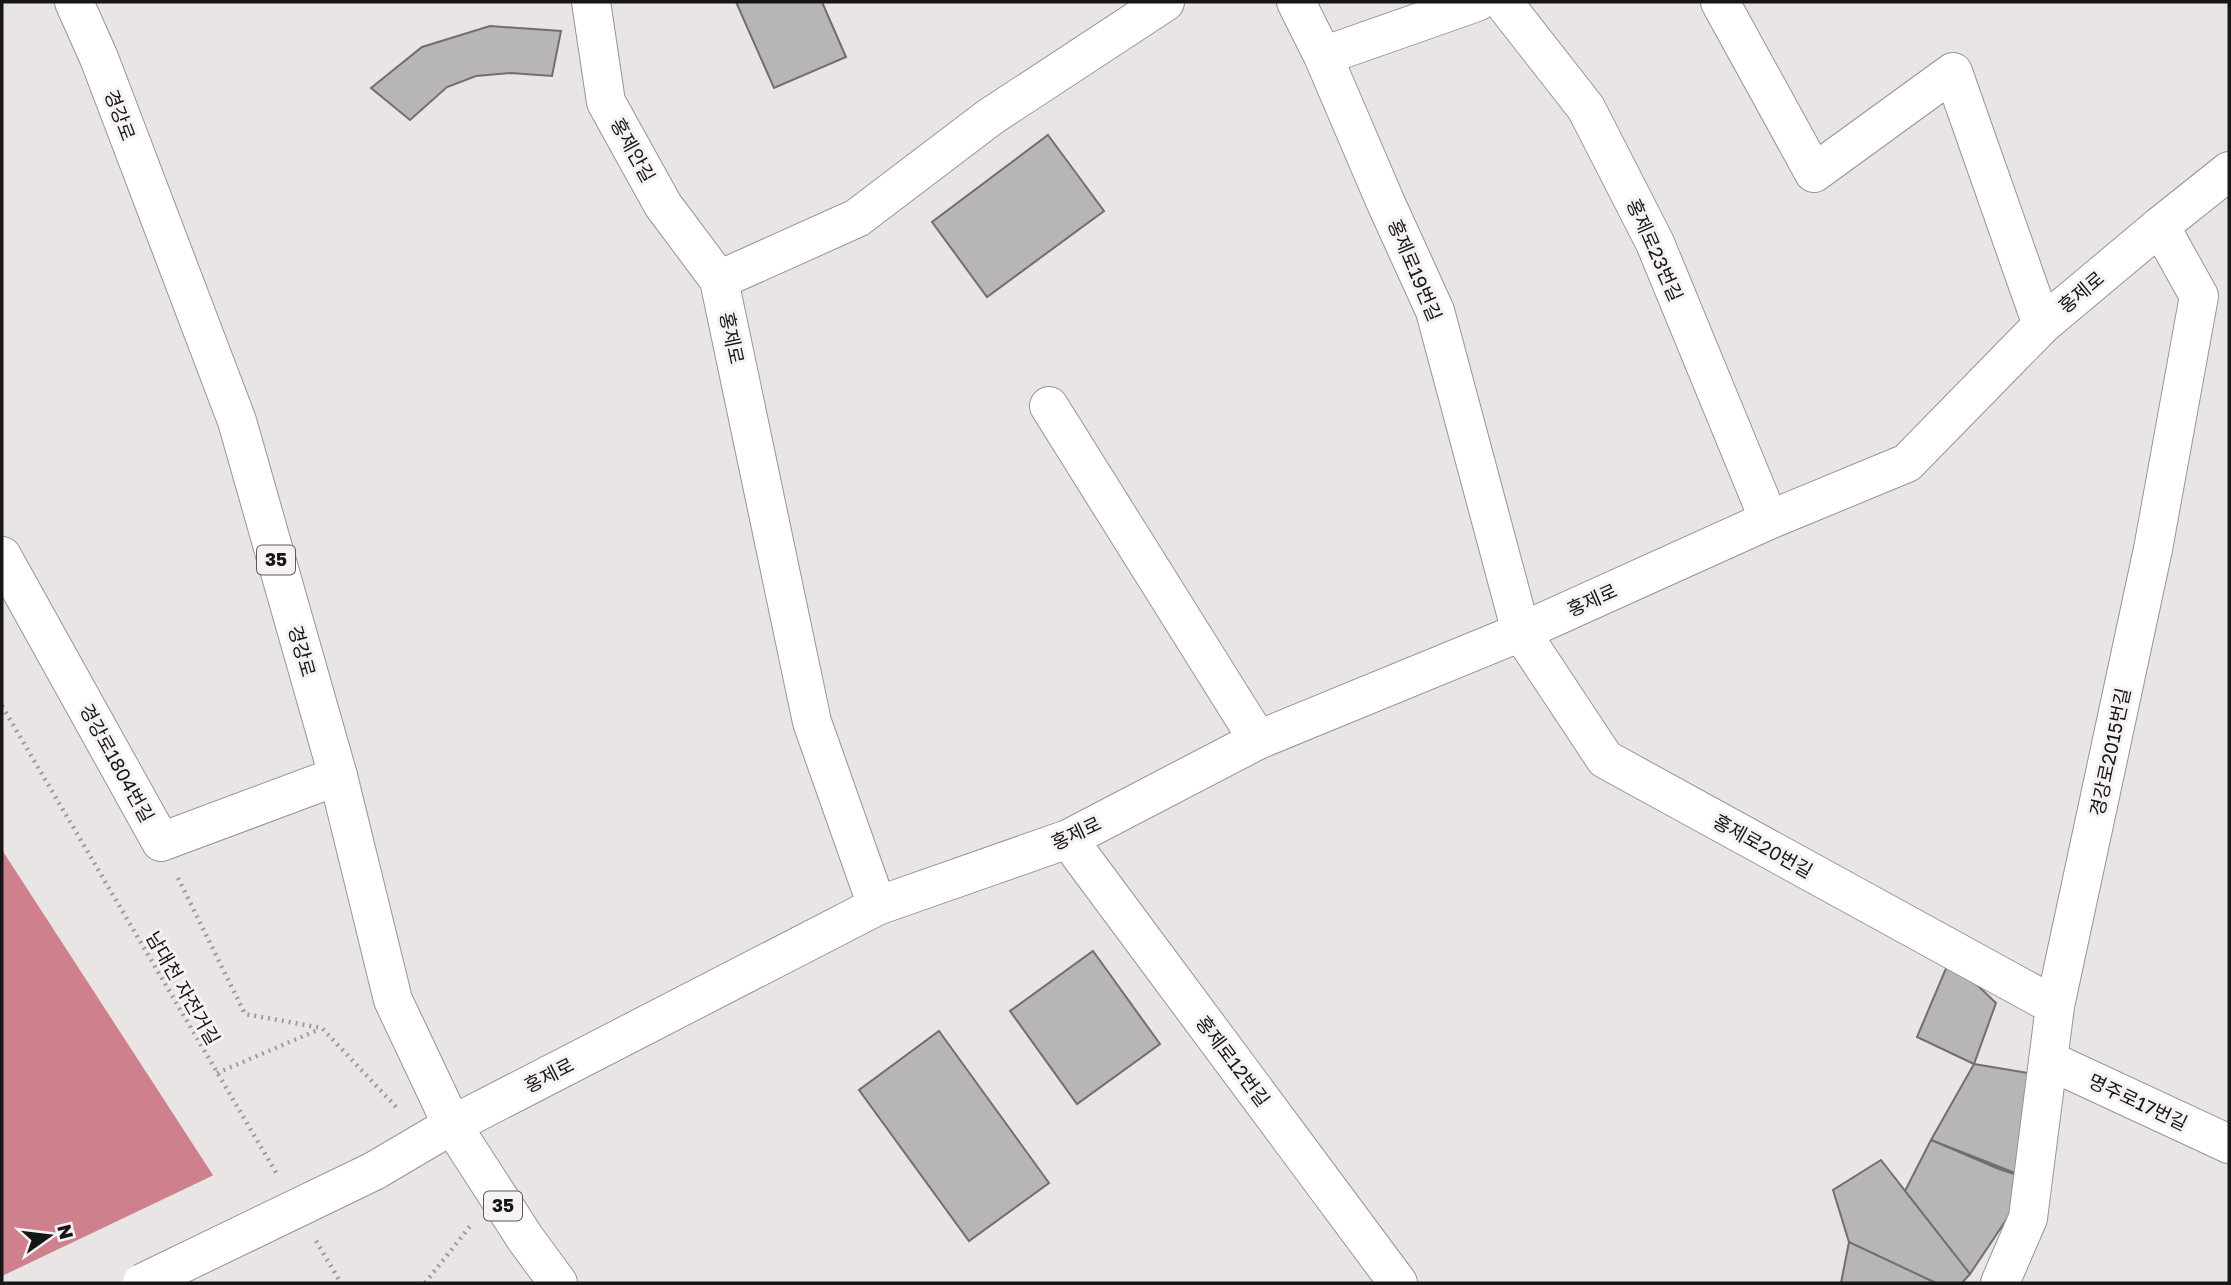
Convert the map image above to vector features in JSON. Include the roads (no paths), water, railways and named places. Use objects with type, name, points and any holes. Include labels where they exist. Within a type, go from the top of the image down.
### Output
[{"type":"street","name":"경강로","points":[[74,2],[104,71],[237,421],[338,776],[393,1000],[439,1132],[496,1194],[558,1283]]},
{"type":"street","name":"홍제안길","points":[[591,2],[606,102],[663,205],[719,280]]},
{"type":"street","points":[[719,280],[857,218],[989,117],[1165,2]]},
{"type":"street","name":"홍제로19번길","points":[[1296,2],[1323,56],[1435,312],[1521,632]]},
{"type":"street","points":[[1323,56],[1477,2]]},
{"type":"street","name":"홍제로23번길","points":[[1503,2],[1586,108],[1655,243],[1769,520]]},
{"type":"street","points":[[1720,2],[1814,173],[1953,72],[2042,325]]},
{"type":"street","name":"홍제로","points":[[142,1283],[374,1171],[439,1132],[877,906],[1068,839],[1258,740],[1521,632],[1769,520],[1907,463],[2042,325],[2229,171]]},
{"type":"street","name":"경강로2015번길","points":[[2000,1283],[2028,1218],[2055,1006],[2153,549],[2199,296],[2160,226]]},
{"type":"street","name":"홍제로","points":[[719,280],[812,722],[877,906]]},
{"type":"street","points":[[1049,406],[1258,740]]},
{"type":"street","name":"경강로1804번길","points":[[2,556],[161,842],[338,776]]},
{"type":"street","name":"홍제로20번길","points":[[1521,632],[1605,759],[2055,1006]]},
{"type":"street","name":"홍제로12번길","points":[[1068,839],[1398,1283]]},
{"type":"street","name":"명주로17번길","points":[[2048,1060],[2229,1144]]}]
